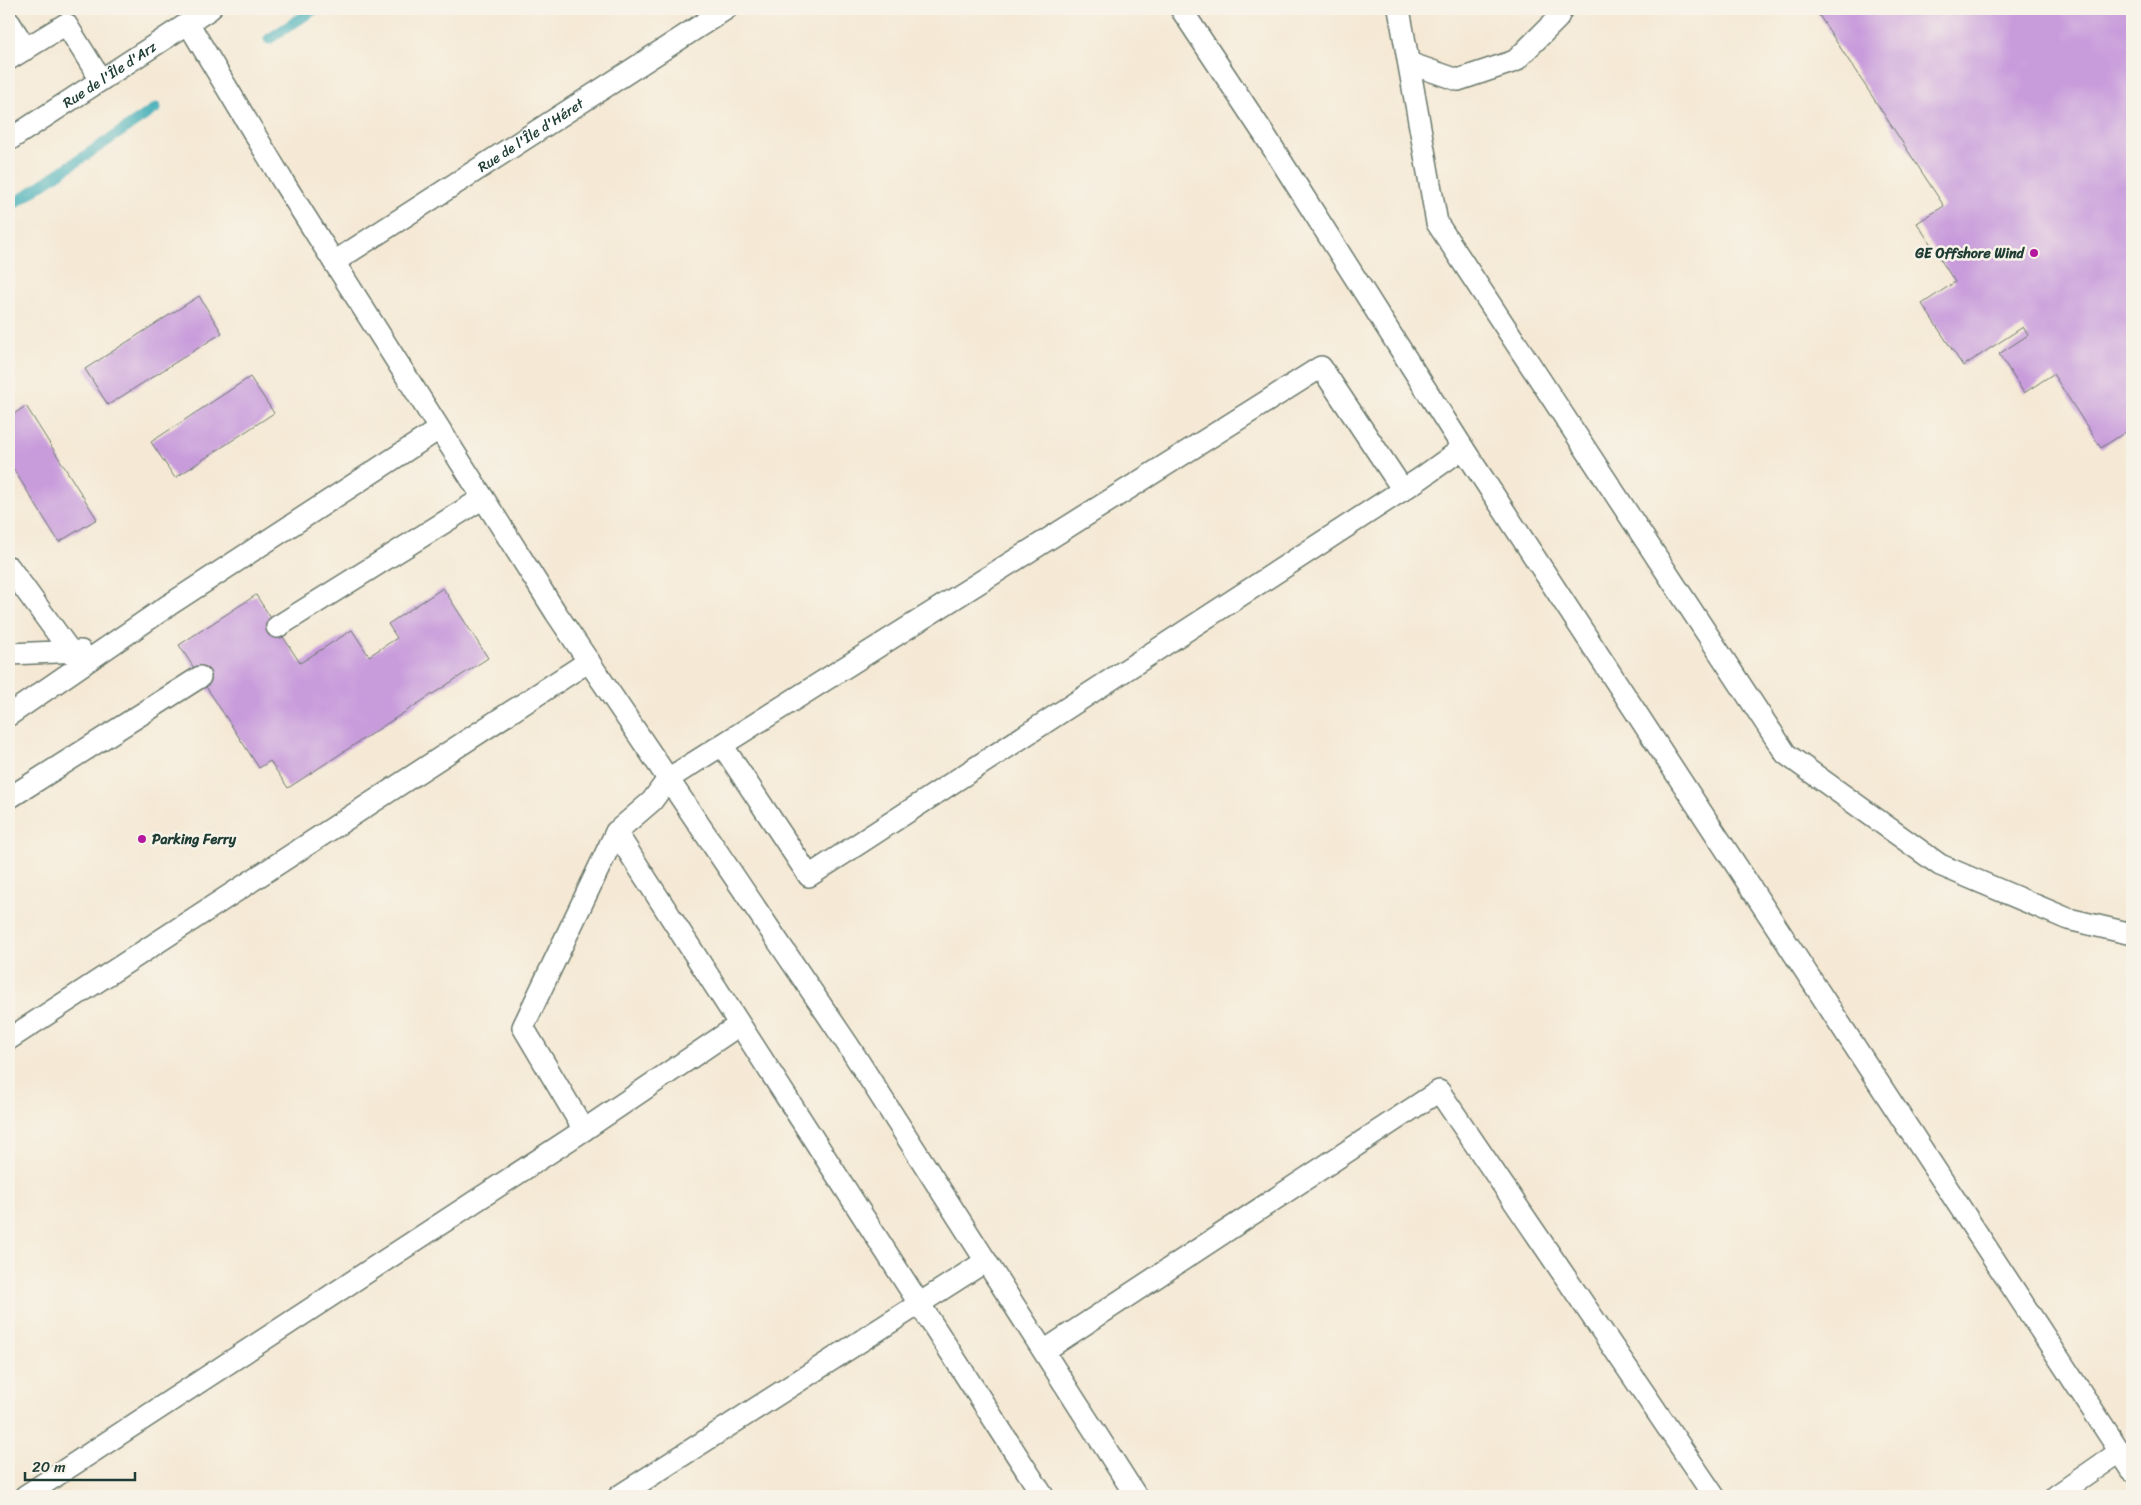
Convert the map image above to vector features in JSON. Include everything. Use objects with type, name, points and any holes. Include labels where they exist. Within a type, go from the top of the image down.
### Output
[{"type":"lane","name":"Rue de l'Île d'Arz","points":[[9,140],[210,9]]},
{"type":"lane","name":"Rue de l'Île d'Héret","points":[[334,262],[726,9]]},
{"type":"lane","points":[[1181,9],[1264,134],[1463,448],[2132,1470]]},
{"type":"lane","points":[[1399,9],[1437,223],[1786,754],[1940,865],[2068,919],[2132,934]]},
{"type":"lane","points":[[1409,63],[1458,80],[1515,61],[1557,19],[1562,9]]},
{"type":"lane","points":[[9,22],[17,54],[66,24],[101,80]]},
{"type":"lane","points":[[188,23],[284,183],[483,498],[589,661],[848,1045],[1136,1496]]},
{"type":"lane","points":[[584,1130],[523,1027],[616,832],[652,801],[668,779],[1321,367],[1403,490]]},
{"type":"lane","points":[[9,715],[169,605],[439,429]]},
{"type":"lane","points":[[722,745],[809,876],[1403,490],[1463,448]]},
{"type":"lane","points":[[277,627],[483,498]]},
{"type":"lane","points":[[9,567],[70,651]]},
{"type":"lane","points":[[9,654],[104,650]]},
{"type":"lane","points":[[9,1038],[589,661]]},
{"type":"lane","points":[[9,798],[200,677]]},
{"type":"lane","points":[[616,832],[1042,1496]]},
{"type":"lane","points":[[25,1496],[584,1130],[739,1025]]},
{"type":"lane","points":[[1044,1351],[1439,1091],[1714,1496]]},
{"type":"lane","points":[[619,1496],[986,1261]]},
{"type":"lane","points":[[2056,1496],[2121,1451]]},
{"type":"building","name":"GE Offshore Wind","points":[[1815,9],[2132,9],[2132,428],[2101,448],[2053,374],[2024,393],[1999,354],[2028,335],[2023,327],[1963,366],[1922,304],[1955,282],[1917,223],[1944,206]]},
{"type":"building","points":[[199,296],[222,333],[108,405],[85,369]]},
{"type":"building","points":[[250,377],[274,413],[175,478],[151,442]]},
{"type":"building","points":[[26,406],[97,519],[59,542],[9,462],[9,417]]},
{"type":"building","points":[[443,588],[488,658],[288,788],[270,761],[259,768],[179,645],[256,595],[300,663],[352,630],[369,656],[397,638],[388,624]]},
{"type":"waterway","points":[[269,39],[315,9]]},
{"type":"waterway","points":[[9,207],[156,108]]},
{"type":"place","name":"GE Offshore Wind","points":[[2034,253]]},
{"type":"place","name":"Parking Ferry","points":[[142,839]]}]
